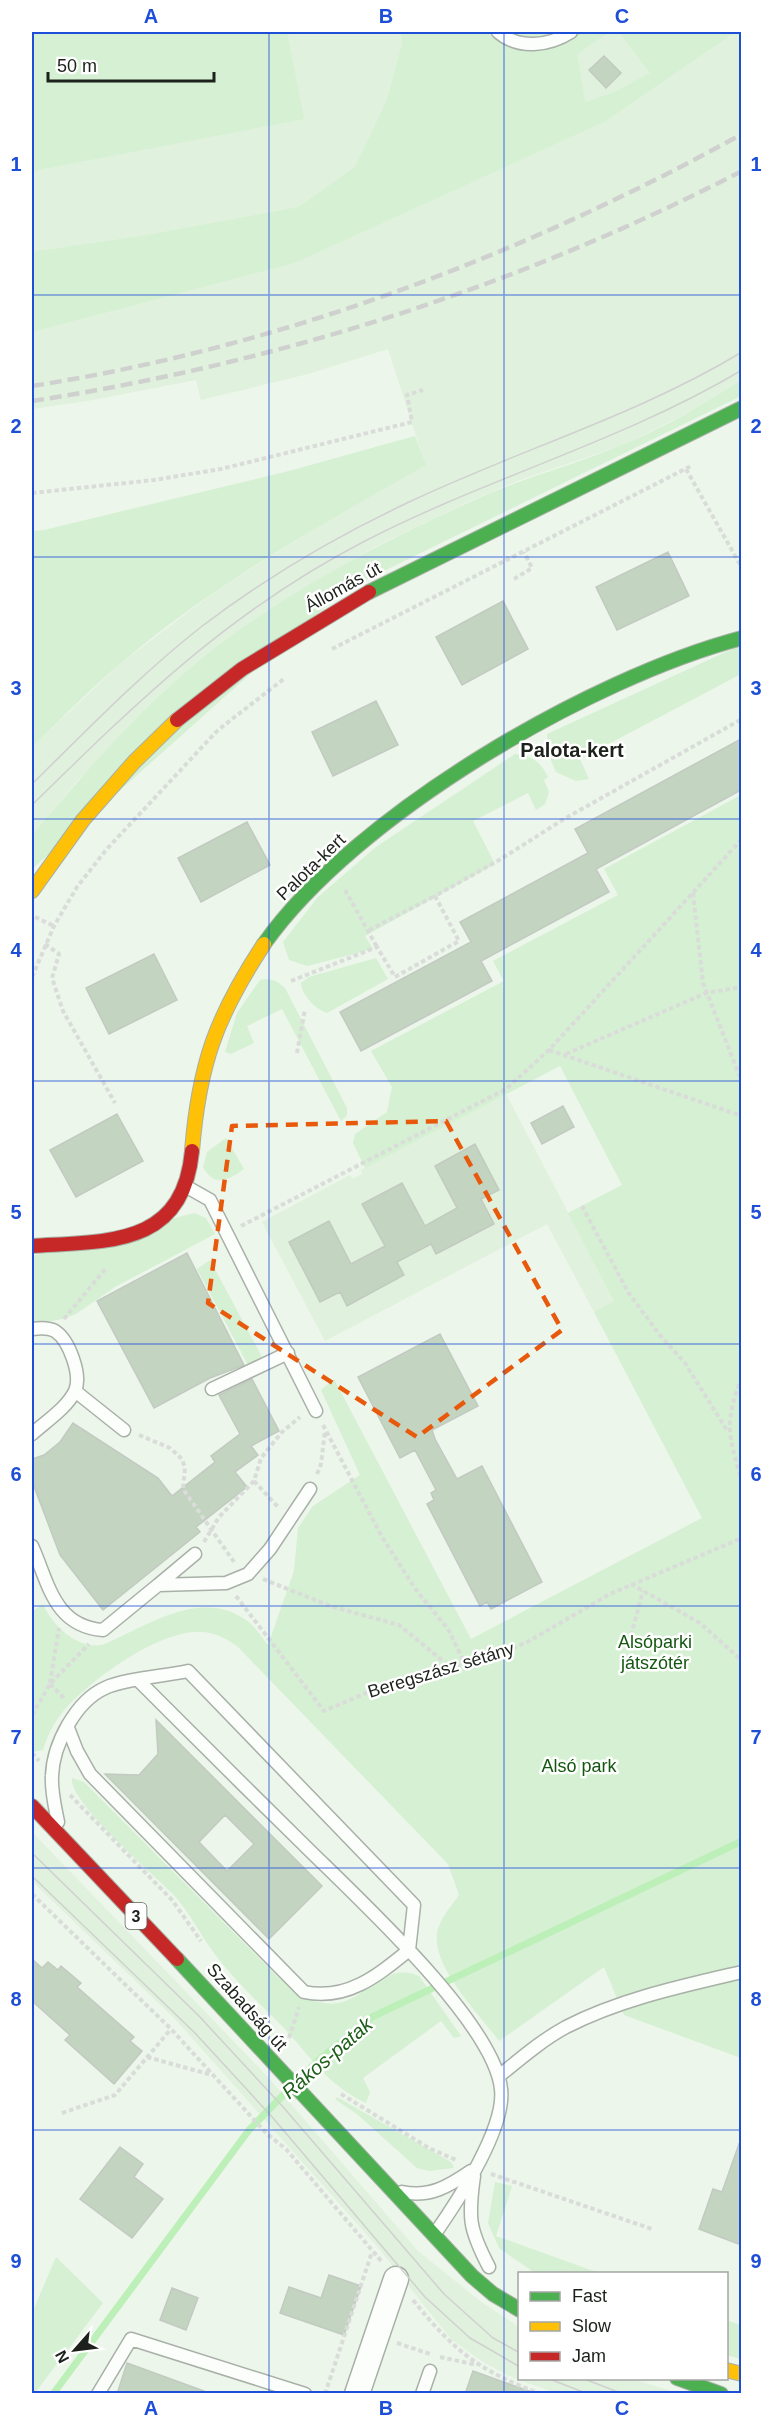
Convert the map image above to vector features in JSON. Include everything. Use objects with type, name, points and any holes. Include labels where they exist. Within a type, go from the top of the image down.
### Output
[{"type":"main road","name":"Állomás út","points":[[32,891],[83,820],[134,762],[186,712],[242,669],[371,591],[741,408]]},
{"type":"main road","name":"Palota-kert","points":[[32,1246],[119,1238],[142,1232],[161,1221],[176,1207],[186,1187],[202,1072],[213,1035],[258,949],[303,894],[331,867],[438,785],[526,729],[577,702],[697,651],[741,638]]},
{"type":"main road","name":"Szabadság út","points":[[32,1806],[211,1993],[388,2190],[434,2235],[476,2283],[499,2300],[518,2310]]},
{"type":"main road","name":"Szabadság út","points":[[434,2235],[504,2277]]},
{"type":"main road","points":[[681,2380],[721,2394]]},
{"type":"street","points":[[357,2394],[396,2279]]},
{"type":"lane","points":[[498,32],[516,43],[526,44],[556,40],[571,32]]},
{"type":"lane","points":[[186,1187],[210,1200],[314,1409]]},
{"type":"lane","points":[[32,1329],[44,1328],[55,1331],[64,1341],[77,1376],[75,1390],[62,1407],[32,1434]]},
{"type":"lane","points":[[212,1389],[288,1353]]},
{"type":"lane","points":[[75,1390],[124,1430]]},
{"type":"lane","points":[[158,1585],[226,1583],[248,1574],[290,1521],[310,1489]]},
{"type":"lane","points":[[32,1546],[61,1613],[72,1622],[88,1629],[103,1630],[195,1554]]},
{"type":"lane","points":[[62,1838],[52,1776],[56,1754],[68,1728],[77,1711],[90,1696],[106,1687],[188,1671],[414,1905],[409,1950],[386,1969],[348,1991],[318,1995],[304,1992],[90,1774],[77,1751],[68,1728]]},
{"type":"lane","points":[[139,1681],[409,1950],[470,2024],[499,2076],[502,2091],[492,2138],[434,2235]]},
{"type":"lane","points":[[499,2076],[557,2033],[596,2014],[639,1998],[741,1972]]},
{"type":"lane","points":[[388,2190],[418,2195],[445,2189],[475,2168]]},
{"type":"lane","points":[[475,2168],[469,2209],[473,2236],[489,2267]]},
{"type":"lane","points":[[98,2394],[131,2339],[305,2394]]},
{"type":"lane","points":[[422,2394],[430,2371]]},
{"type":"path","points":[[32,493],[154,480],[221,469],[411,422],[407,395],[423,390]]},
{"type":"path","points":[[324,653],[696,464]]},
{"type":"path","points":[[686,469],[741,568]]},
{"type":"path","points":[[514,579],[532,568],[524,552]]},
{"type":"path","points":[[32,977],[54,926],[77,887],[106,850],[218,730],[289,675]]},
{"type":"path","points":[[369,930],[501,860],[564,819],[741,719]]},
{"type":"path","points":[[227,1233],[506,1089],[549,1050],[741,839]]},
{"type":"path","points":[[331,867],[394,977],[459,941],[435,896]]},
{"type":"path","points":[[693,892],[697,945],[706,993],[718,1017],[741,1082]]},
{"type":"path","points":[[32,916],[54,926]]},
{"type":"path","points":[[45,944],[59,954],[52,978],[63,1011],[115,1103]]},
{"type":"path","points":[[291,981],[377,947]]},
{"type":"path","points":[[566,1054],[706,993],[741,987]]},
{"type":"path","points":[[297,1053],[305,1009]]},
{"type":"path","points":[[549,1050],[741,1116]]},
{"type":"path","points":[[582,1206],[635,1302],[685,1363],[728,1432],[741,1481]]},
{"type":"path","points":[[55,1331],[105,1270],[119,1238]]},
{"type":"path","points":[[728,1432],[730,1407],[741,1377]]},
{"type":"path","points":[[195,1554],[212,1532],[219,1517],[254,1481],[261,1458],[282,1432],[314,1409],[382,1537],[416,1590],[448,1629],[466,1666]]},
{"type":"path","points":[[124,1430],[170,1448],[178,1454],[185,1468],[183,1489],[231,1558],[248,1574],[274,1582],[330,1606],[399,1625],[448,1665]]},
{"type":"path","points":[[310,1489],[321,1464],[325,1430]]},
{"type":"path","points":[[254,1481],[290,1521]]},
{"type":"path","name":"Beregszász sétány","points":[[226,1583],[266,1632],[324,1711],[373,1690],[448,1665],[466,1666],[529,1641],[631,1584],[741,1538]]},
{"type":"path","points":[[631,1584],[700,1623],[741,1661]]},
{"type":"path","points":[[627,1650],[643,1591]]},
{"type":"path","points":[[50,1684],[61,1613]]},
{"type":"path","points":[[32,1714],[50,1684],[103,1630]]},
{"type":"path","points":[[50,1684],[77,1711]]},
{"type":"path","points":[[33,1757],[172,1900],[204,1945]]},
{"type":"path","points":[[32,1894],[171,2028],[267,2134]]},
{"type":"path","points":[[289,2038],[304,1992]]},
{"type":"path","points":[[62,2113],[115,2095],[171,2028]]},
{"type":"path","points":[[281,2030],[295,2046]]},
{"type":"path","points":[[147,2057],[213,2075]]},
{"type":"path","points":[[325,2394],[372,2251]]},
{"type":"path","points":[[377,2337],[458,2363],[477,2365]]},
{"type":"highlighted area","points":[[446,1121],[562,1330],[417,1437],[208,1303],[232,1126]]},
{"type":"shaded area","points":[[32,32],[741,32],[741,380],[703,405],[626,444],[517,481],[470,501],[381,544],[331,572],[271,611],[78,780],[32,835],[32,747],[121,663],[216,591],[341,512],[425,464],[388,349],[308,374],[201,400],[196,380],[32,409],[32,332],[295,263],[604,122],[602,111],[299,218],[32,264]]},
{"type":"shaded area","points":[[506,1094],[615,1302],[594,1312],[547,1224],[325,1341],[262,1222],[350,1175],[352,1179],[362,1174],[361,1170]]},
{"type":"shaded area","points":[[32,1832],[265,2074],[418,2251],[480,2301],[518,2326],[518,2380],[483,2362],[451,2339],[376,2245],[176,2020],[32,1881]]},
{"type":"shaded area","points":[[519,2380],[635,2380],[678,2393],[557,2393]]},
{"type":"green space","points":[[32,32],[287,32],[304,119],[32,171]]},
{"type":"green space","points":[[401,32],[609,32],[577,54],[585,102],[615,92],[650,73],[619,32],[735,32],[604,122],[295,263],[32,332],[32,252],[142,236],[299,207],[355,167],[387,100],[402,44]]},
{"type":"green space","points":[[741,380],[741,396],[343,591],[32,869],[32,835],[120,736],[157,698],[209,653],[279,603],[316,580],[432,520],[489,493],[607,451],[642,436],[686,414]]},
{"type":"green space","points":[[415,436],[426,465],[308,533],[193,607],[109,673],[32,747],[32,531],[289,471]]},
{"type":"green space","points":[[741,645],[741,674],[580,759],[589,779],[576,781],[556,772],[548,753],[547,734]]},
{"type":"green space","points":[[515,754],[526,756],[539,763],[548,777],[544,780],[549,792],[545,804],[536,810],[528,793],[473,821],[495,864],[365,936],[373,949],[307,966],[289,960],[283,942],[318,897],[376,847]]},
{"type":"green space","name":"Alsó park","points":[[741,795],[741,2058],[624,2015],[604,1967],[499,2041],[456,1986],[440,1955],[437,1940],[439,1926],[459,1895],[448,1864],[237,1646],[221,1637],[203,1632],[186,1633],[167,1638],[147,1647],[89,1686],[62,1713],[48,1735],[43,1750],[32,1752],[32,1606],[34,1610],[43,1605],[53,1621],[67,1634],[75,1640],[92,1645],[102,1645],[176,1613],[195,1608],[214,1608],[232,1612],[250,1623],[268,1645],[294,1571],[298,1528],[313,1506],[360,1475],[321,1390],[334,1379],[471,1639],[702,1518],[594,1312],[614,1301],[568,1213],[622,1185],[560,1066],[365,1168],[353,1143],[355,1134],[387,1112],[392,1087],[371,1051],[504,981],[493,961],[618,895],[604,869]]},
{"type":"green space","points":[[376,958],[388,979],[327,1013],[314,1005],[302,988],[301,983],[309,977]]},
{"type":"green space","points":[[260,980],[276,981],[285,988],[347,1108],[347,1115],[341,1121],[282,1009],[247,1026],[254,1043],[231,1054],[225,1052],[237,1013]]},
{"type":"green space","points":[[226,1138],[244,1169],[232,1177],[216,1180],[203,1167],[207,1152]]},
{"type":"green space","points":[[194,1213],[206,1218],[215,1234],[115,1287],[76,1314],[63,1319],[32,1324],[32,1256]]},
{"type":"green space","points":[[210,1260],[262,1357],[248,1365],[197,1269]]},
{"type":"green space","points":[[72,1778],[84,1782],[276,1975],[299,1993],[315,2001],[331,2004],[345,2001],[392,1975],[405,1973],[419,1976],[461,2036],[454,2038],[441,2021],[363,2078],[370,2092],[366,2103],[352,2095],[320,2070],[283,2027],[230,1973],[172,1893],[113,1837],[83,1803],[74,1789]]},
{"type":"green space","points":[[337,2097],[451,2162],[454,2168],[429,2171],[417,2168],[358,2115],[335,2099]]},
{"type":"green space","points":[[495,2182],[512,2186],[496,2236],[596,2272],[534,2272],[499,2248],[488,2223]]},
{"type":"green space","points":[[56,2257],[103,2303],[35,2393],[32,2390],[32,2313]]},
{"type":"green space","points":[[728,2321],[741,2325],[741,2359],[728,2355]]},
{"type":"building","points":[[604,56],[621,73],[606,88],[589,70]]},
{"type":"building","points":[[668,552],[689,596],[617,630],[596,587]]},
{"type":"building","points":[[503,601],[528,649],[462,685],[436,637]]},
{"type":"building","points":[[376,701],[398,745],[333,776],[312,732]]},
{"type":"building","points":[[741,739],[741,790],[596,869],[609,892],[481,961],[492,981],[361,1051],[340,1012],[471,942],[460,922],[588,853],[575,829]]},
{"type":"building","points":[[247,822],[270,865],[201,902],[178,858]]},
{"type":"building","points":[[154,954],[177,1000],[109,1034],[86,988]]},
{"type":"building","points":[[563,1106],[574,1127],[542,1144],[531,1123]]},
{"type":"building","points":[[117,1114],[143,1161],[76,1197],[50,1150]]},
{"type":"building","points":[[475,1144],[499,1190],[481,1199],[494,1224],[436,1254],[431,1244],[397,1262],[404,1275],[347,1306],[340,1292],[320,1302],[289,1242],[329,1221],[351,1264],[385,1246],[362,1204],[402,1183],[425,1226],[457,1208],[435,1166]]},
{"type":"building","points":[[187,1253],[244,1365],[210,1378],[154,1408],[97,1301]]},
{"type":"building","points":[[440,1334],[478,1406],[432,1430],[435,1439],[457,1479],[482,1466],[542,1582],[491,1609],[487,1602],[480,1606],[427,1504],[434,1500],[431,1493],[436,1490],[415,1450],[400,1458],[358,1377]]},
{"type":"building","points":[[252,1379],[279,1431],[251,1446],[258,1455],[235,1472],[247,1487],[196,1527],[200,1532],[103,1610],[60,1555],[32,1481],[32,1459],[44,1455],[60,1442],[73,1423],[158,1478],[172,1496],[215,1462],[211,1456],[240,1434],[219,1395]]},
{"type":"building","points":[[156,1720],[322,1886],[269,1939],[105,1774],[139,1775],[158,1754]],"holes":[[[225,1815],[254,1844],[227,1871],[199,1842]]]},
{"type":"building","points":[[32,1959],[42,1968],[48,1962],[58,1970],[61,1966],[81,1983],[77,1987],[134,2037],[130,2041],[142,2051],[114,2084],[65,2040],[70,2035],[32,2001]]},
{"type":"building","points":[[739,2144],[741,2145],[741,2245],[699,2229],[713,2189],[722,2192]]},
{"type":"building","points":[[120,2147],[143,2164],[134,2177],[163,2199],[132,2238],[80,2199]]},
{"type":"building","points":[[329,2275],[361,2286],[344,2335],[280,2313],[289,2287],[321,2298]]},
{"type":"building","points":[[172,2288],[198,2298],[186,2330],[160,2320]]},
{"type":"building","points":[[127,2363],[204,2391],[204,2394],[117,2394]]},
{"type":"building","points":[[473,2371],[529,2391],[528,2394],[465,2394]]},
{"type":"waterway","name":"Rákos-patak","points":[[300,2078],[372,2017],[742,1841]]},
{"type":"waterway","name":"Rákos-patak","points":[[53,2394],[249,2130],[288,2090]]},
{"type":"tram line","points":[[32,784],[115,703],[179,645],[225,609],[301,559],[407,503],[619,414],[702,375],[742,352]]},
{"type":"tram line","points":[[32,805],[110,730],[188,660],[271,597],[317,568],[412,518],[649,418],[742,370]]},
{"type":"tram line","points":[[32,1853],[199,2016],[284,2108],[444,2294],[493,2338],[518,2352]]},
{"type":"tram line","points":[[32,1876],[195,2033],[273,2118],[425,2297],[470,2338],[518,2366]]},
{"type":"tram line","points":[[552,2380],[588,2394]]},
{"type":"tram line","points":[[587,2380],[623,2394]]},
{"type":"railway","points":[[32,386],[125,369],[217,347],[308,321],[398,291],[486,257],[573,219],[742,134]]},
{"type":"railway","points":[[32,401],[124,385],[216,365],[306,342],[396,315],[572,250],[742,171]]},
{"type":"traffic: fast","points":[[369,592],[742,408]]},
{"type":"traffic: fast","points":[[264,944],[304,895],[356,847],[415,801],[480,758],[548,718],[616,685],[682,657],[742,638]]},
{"type":"traffic: fast","points":[[177,1959],[472,2276],[493,2294],[518,2309]]},
{"type":"traffic: fast","points":[[682,2380],[721,2394]]},
{"type":"traffic: slow","points":[[32,891],[83,820],[134,762],[177,720]]},
{"type":"traffic: slow","points":[[192,1151],[199,1092],[213,1042],[233,995],[264,944]]},
{"type":"traffic: slow","points":[[728,2370],[742,2374]]},
{"type":"traffic: jam","points":[[177,720],[242,669],[369,592]]},
{"type":"traffic: jam","points":[[32,1246],[114,1239],[137,1233],[157,1222],[174,1206],[186,1182],[192,1151]]},
{"type":"traffic: jam","points":[[32,1806],[177,1959]]},
{"type":"district","name":"Palota-kert","points":[[572,750]]},
{"type":"park label","name":"Alsóparki játszótér","points":[[655,1652]]}]
